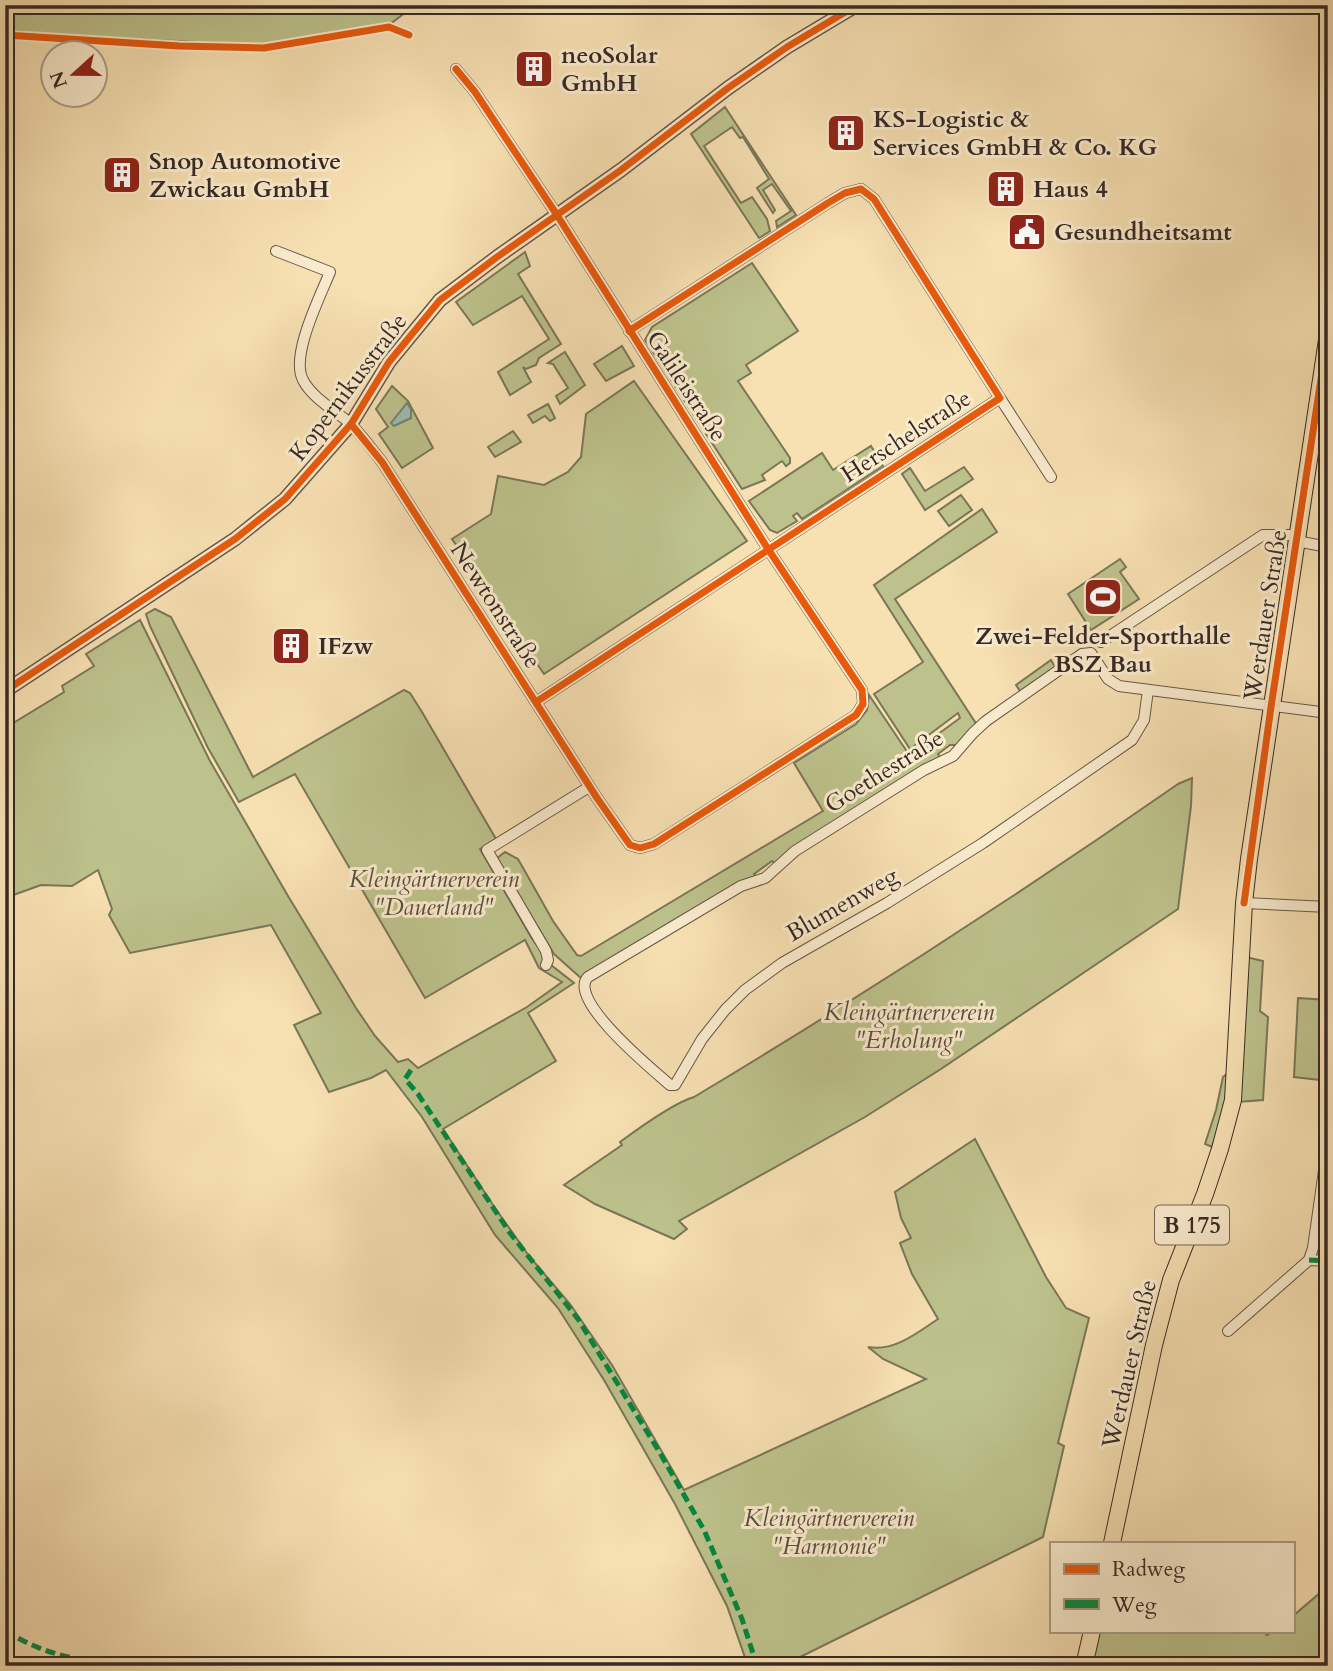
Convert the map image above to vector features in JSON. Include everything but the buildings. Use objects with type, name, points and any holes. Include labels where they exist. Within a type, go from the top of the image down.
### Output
[{"type":"main road","name":"Werdauer Straße","points":[[1112,1542],[1154,1345],[1171,1280],[1205,1194],[1233,1100],[1244,903],[1328,333]]},
{"type":"main road","points":[[1084,1666],[1092,1632]]},
{"type":"street","name":"Kopernikusstraße","points":[[5,691],[235,539],[285,499],[351,424],[389,362],[440,300],[621,170],[728,88],[857,5]]},
{"type":"street","name":"Galileistraße","points":[[456,69],[475,92],[557,215],[768,549],[862,690]]},
{"type":"street","name":"Herschelstraße","points":[[629,331],[828,203],[845,193],[861,189],[874,199],[1051,477]]},
{"type":"street","name":"Newtonstraße","points":[[276,251],[330,272],[306,335],[299,369],[307,388],[351,424],[382,462],[589,787],[630,845],[640,848],[654,844],[856,715],[863,704],[862,690]]},
{"type":"street","name":"Herschelstraße","points":[[536,702],[1000,398]]},
{"type":"street","name":"Werdauer Straße","points":[[1101,642],[1263,535],[1296,538]]},
{"type":"street","points":[[1296,538],[1328,547]]},
{"type":"street","name":"Goethestraße","points":[[584,982],[606,965],[731,892],[765,878],[795,851],[923,770],[945,762],[986,721],[1087,652],[1094,656],[1111,682],[1148,690],[1328,713]]},
{"type":"street","name":"Blumenweg","points":[[584,982],[590,1004],[601,1019],[642,1061],[670,1085],[675,1085],[702,1038],[745,990],[782,963],[962,857],[1132,740],[1144,720],[1148,690]]},
{"type":"street","points":[[546,965],[546,951],[487,850],[589,787]]},
{"type":"street","points":[[1244,903],[1328,908]]},
{"type":"street","points":[[1228,1331],[1309,1260],[1328,1142]]},
{"type":"street","points":[[1309,1260],[1328,1261]]},
{"type":"green space","points":[[266,5],[415,5],[389,25],[260,45],[69,36],[5,30],[5,12],[158,13]]},
{"type":"green space","points":[[725,107],[796,215],[777,227],[776,221],[791,211],[772,184],[763,190],[775,210],[773,213],[757,188],[769,179],[743,137],[740,138],[732,127],[704,146],[741,203],[752,197],[767,219],[770,231],[759,238],[691,134]]},
{"type":"green space","points":[[525,252],[530,266],[518,274],[561,344],[539,358],[536,365],[526,369],[523,367],[531,382],[510,395],[498,372],[549,339],[522,296],[473,325],[456,302]]},
{"type":"green space","points":[[752,263],[798,331],[746,365],[751,373],[738,381],[790,458],[790,463],[786,466],[782,461],[762,475],[765,480],[742,489],[645,340],[652,327]]},
{"type":"green space","points":[[622,346],[634,366],[606,381],[594,364]]},
{"type":"green space","points":[[565,352],[585,385],[560,404],[556,396],[568,388],[553,364],[548,363]]},
{"type":"green space","points":[[634,381],[747,541],[544,674],[452,539],[491,514],[498,476],[544,485],[568,472],[581,457],[586,414]]},
{"type":"green space","points":[[392,386],[408,401],[433,448],[402,468],[379,434],[388,427],[376,409]]},
{"type":"green space","points":[[548,404],[555,418],[550,421],[545,416],[533,423],[528,415]]},
{"type":"green space","points":[[513,431],[521,442],[495,457],[488,447]]},
{"type":"green space","points":[[871,446],[883,466],[802,519],[797,513],[793,516],[797,521],[777,533],[770,530],[749,501],[822,453],[833,470]]},
{"type":"green space","points":[[964,467],[973,479],[925,510],[902,474],[910,468],[925,491]]},
{"type":"green space","points":[[961,495],[972,510],[949,526],[938,511]]},
{"type":"green space","points":[[982,509],[997,532],[895,599],[977,725],[959,745],[950,745],[938,754],[941,760],[777,865],[772,861],[754,874],[758,879],[585,974],[582,979],[554,954],[497,858],[505,852],[518,859],[553,921],[577,955],[581,956],[823,811],[794,763],[856,724],[867,710],[869,695],[908,753],[960,718],[958,713],[910,749],[874,694],[923,662],[874,585]]},
{"type":"green space","name":"Zwei-Felder-Sporthalle BSZ Bau","points":[[1120,559],[1126,567],[1120,572],[1139,599],[1091,630],[1068,594]]},
{"type":"green space","points":[[155,609],[171,617],[253,777],[404,690],[410,693],[422,712],[496,839],[480,849],[531,937],[551,965],[574,983],[528,1013],[556,1061],[443,1129],[529,1256],[570,1304],[612,1365],[684,1490],[926,1379],[883,1359],[868,1347],[896,1344],[938,1319],[912,1274],[900,1243],[911,1238],[901,1218],[895,1192],[975,1139],[1046,1277],[1066,1308],[1089,1318],[1058,1443],[1064,1446],[1043,1537],[782,1666],[748,1666],[727,1606],[675,1504],[604,1380],[558,1308],[495,1235],[422,1117],[386,1070],[329,1092],[294,1025],[321,1013],[271,925],[130,953],[109,915],[112,909],[98,870],[72,886],[41,885],[5,898],[5,728],[64,692],[62,686],[94,666],[86,654],[140,620],[210,761],[288,896],[356,1008],[375,1036],[398,1062],[408,1059],[418,1068],[527,1007],[562,982],[539,968],[525,940],[425,998],[295,774],[239,802],[208,748],[150,626],[146,614]]},
{"type":"green space","points":[[1051,660],[1055,667],[1020,691],[1016,685]]},
{"type":"green space","name":"Kleingärtnerverein \"Erholung\"","points":[[1192,778],[1178,909],[941,1069],[865,1117],[679,1221],[687,1229],[674,1239],[595,1204],[564,1185],[622,1145],[620,1142],[656,1116],[694,1097],[817,1022],[999,905],[1178,784]]},
{"type":"green space","points":[[1246,957],[1263,961],[1260,1011],[1268,1017],[1263,1100],[1238,1102]]},
{"type":"green space","points":[[1298,998],[1328,1000],[1328,1081],[1294,1077]]},
{"type":"green space","points":[[1229,1072],[1224,1111],[1212,1147],[1205,1144],[1223,1077]]},
{"type":"green space","points":[[1328,1586],[1328,1666],[1087,1666],[1095,1632],[1264,1632],[1267,1635],[1272,1632],[1294,1632],[1294,1615]]},
{"type":"shaded area","points":[[407,403],[411,409],[411,418],[394,426],[391,423]]},
{"type":"marked path","points":[[411,1070],[405,1079],[418,1094],[510,1233],[578,1319],[660,1453],[704,1530],[742,1619],[757,1666]]},
{"type":"marked path","points":[[1309,1260],[1328,1261]]},
{"type":"marked path","points":[[5,1631],[37,1647],[67,1657],[134,1666]]},
{"type":"cycle path","points":[[5,691],[235,539],[285,499],[351,424],[389,362],[440,300],[621,170],[728,88],[787,47],[857,5]]},
{"type":"cycle path","points":[[5,35],[179,46],[264,48],[389,27],[409,35]]},
{"type":"cycle path","points":[[351,424],[382,462],[597,798],[630,845],[640,848],[654,844],[856,715],[863,704],[862,690],[768,549],[557,215],[475,92],[456,69]]},
{"type":"cycle path","points":[[536,702],[1000,398],[874,199],[861,189],[845,193],[828,203],[629,331]]},
{"type":"cycle path","points":[[1244,903],[1328,333]]},
{"type":"place","name":"neoSolar GmbH","points":[[534,69]]},
{"type":"place","name":"KS-Logistic & Services GmbH & Co. KG","points":[[846,133]]},
{"type":"place","name":"Snop Automotive Zwickau GmbH","points":[[122,175]]},
{"type":"place","name":"Haus 4","points":[[1006,189]]},
{"type":"place","name":"Gesundheitsamt","points":[[1027,232]]},
{"type":"place","name":"Zwei-Felder-Sporthalle BSZ Bau","points":[[1103,597]]},
{"type":"place","name":"IFzw","points":[[291,646]]},
{"type":"park label","name":"Kleingärtnerverein \"Dauerland\"","points":[[434,893]]},
{"type":"park label","name":"Kleingärtnerverein \"Harmonie\"","points":[[829,1532]]}]
